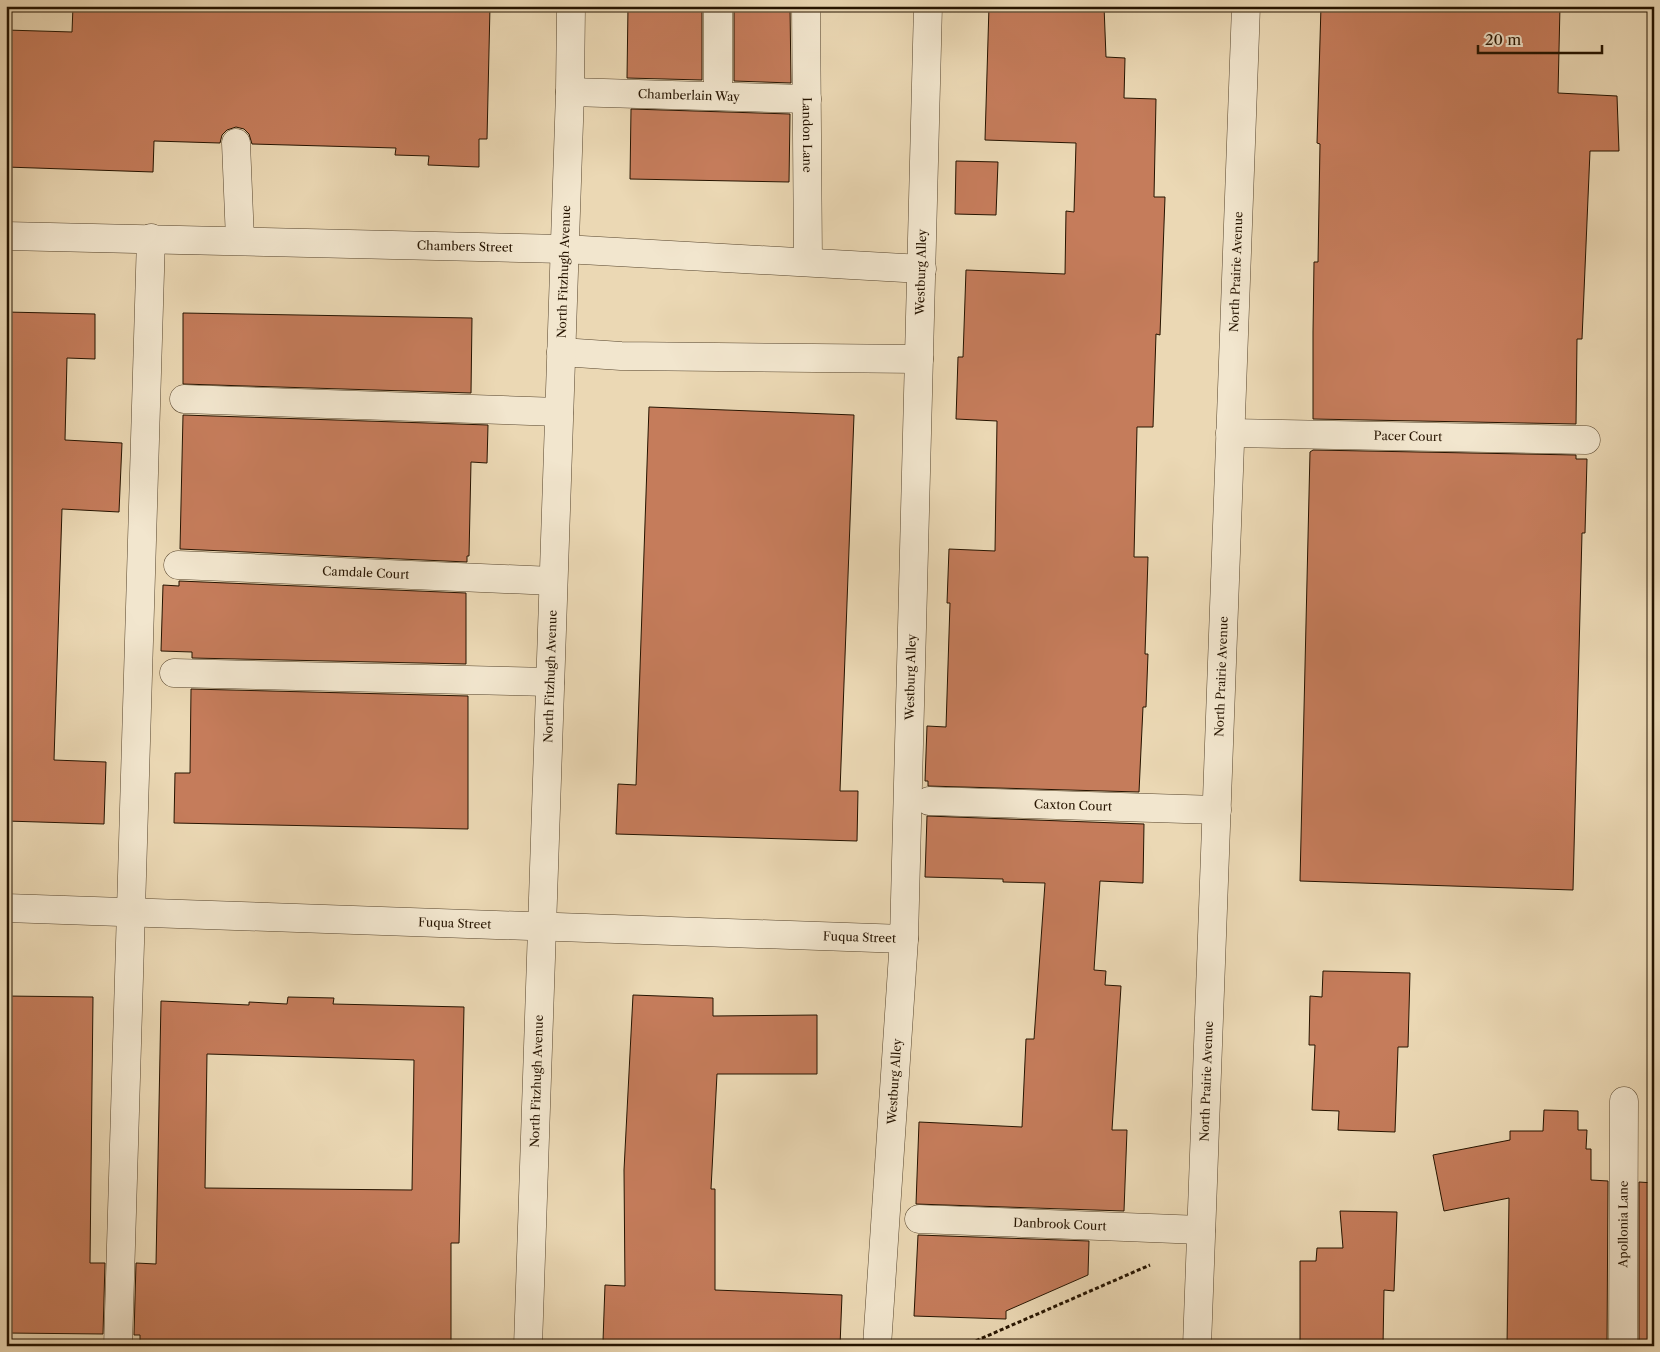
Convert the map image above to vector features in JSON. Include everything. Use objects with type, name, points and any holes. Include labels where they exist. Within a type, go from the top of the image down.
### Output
[{"type":"street","name":"North Fitzhugh Avenue","points":[[528,1346],[570,92],[571,6]]},
{"type":"street","points":[[718,6],[718,96]]},
{"type":"street","name":"Landon Lane","points":[[806,6],[808,262]]},
{"type":"street","name":"Westburg Alley","points":[[877,1346],[904,939],[928,6]]},
{"type":"street","name":"North Prairie Avenue","points":[[1197,1346],[1246,6]]},
{"type":"street","name":"Chamberlain Way","points":[[570,92],[808,99]]},
{"type":"street","points":[[236,143],[240,240]]},
{"type":"street","name":"Chambers Street","points":[[6,236],[564,249],[922,269]]},
{"type":"street","points":[[118,1346],[151,238]]},
{"type":"street","points":[[561,352],[621,356],[920,359]]},
{"type":"street","points":[[184,399],[559,412]]},
{"type":"street","name":"Pacer Court","points":[[1230,433],[1586,440]]},
{"type":"street","name":"Camdale Court","points":[[178,565],[553,581]]},
{"type":"street","points":[[174,673],[550,682]]},
{"type":"street","name":"Caxton Court","points":[[929,801],[1217,810]]},
{"type":"street","name":"Fuqua Street","points":[[6,908],[904,939]]},
{"type":"street","name":"Apollonia Lane","points":[[1623,1346],[1624,1101]]},
{"type":"street","name":"Danbrook Court","points":[[919,1220],[1201,1230]]},
{"type":"path","points":[[964,1346],[1159,1261]]},
{"type":"building","points":[[73,6],[490,6],[487,139],[479,139],[479,167],[428,165],[429,156],[395,155],[396,148],[252,144],[249,134],[244,129],[236,127],[227,130],[222,135],[220,143],[154,141],[153,172],[6,167],[6,30],[72,32]]},
{"type":"building","points":[[628,6],[702,6],[702,80],[627,78]]},
{"type":"building","points":[[734,6],[790,6],[791,83],[734,81]]},
{"type":"building","points":[[989,6],[1104,6],[1106,57],[1125,58],[1124,98],[1156,99],[1154,197],[1165,197],[1160,335],[1156,334],[1153,427],[1137,427],[1134,557],[1148,557],[1145,654],[1148,654],[1146,707],[1143,707],[1139,792],[928,786],[928,781],[925,781],[927,726],[946,727],[950,603],[947,603],[949,549],[995,551],[997,421],[956,419],[958,357],[963,357],[966,270],[1065,274],[1066,211],[1074,212],[1076,143],[985,140]]},
{"type":"building","points":[[1321,6],[1560,6],[1558,93],[1617,96],[1619,151],[1590,151],[1582,339],[1577,339],[1576,424],[1313,419],[1314,262],[1318,262],[1320,144],[1317,143]]},
{"type":"building","points":[[631,109],[790,114],[789,182],[630,179]]},
{"type":"building","points":[[956,161],[998,162],[996,215],[955,214]]},
{"type":"building","points":[[6,312],[95,314],[95,359],[67,358],[65,440],[122,443],[119,512],[62,509],[54,760],[106,762],[104,824],[6,821]]},
{"type":"building","points":[[183,313],[472,318],[471,393],[183,384]]},
{"type":"building","points":[[649,407],[854,415],[840,791],[858,791],[857,841],[616,834],[618,784],[636,785]]},
{"type":"building","points":[[183,415],[488,425],[487,463],[471,462],[469,556],[467,556],[467,562],[180,549]]},
{"type":"building","points":[[1313,450],[1576,455],[1576,459],[1587,459],[1585,533],[1582,533],[1573,890],[1300,881],[1310,452]]},
{"type":"building","points":[[179,581],[466,593],[466,664],[192,658],[192,652],[161,651],[163,585],[179,586]]},
{"type":"building","points":[[191,689],[468,696],[468,829],[174,823],[175,773],[190,773]]},
{"type":"building","points":[[927,816],[1144,824],[1143,883],[1100,881],[1094,970],[1106,971],[1105,985],[1121,986],[1112,1130],[1127,1130],[1124,1211],[916,1204],[919,1122],[1022,1127],[1026,1039],[1034,1039],[1045,883],[1003,882],[1003,879],[925,877]]},
{"type":"building","points":[[1323,971],[1410,973],[1408,1047],[1398,1047],[1395,1132],[1338,1130],[1339,1111],[1312,1110],[1315,1045],[1309,1045],[1310,996],[1322,997]]},
{"type":"building","points":[[633,995],[713,998],[713,1016],[817,1015],[817,1074],[717,1074],[711,1189],[715,1189],[715,1290],[842,1295],[840,1346],[710,1346],[603,1341],[605,1285],[625,1286],[624,1170]]},
{"type":"building","points":[[6,996],[93,997],[90,1263],[105,1263],[103,1334],[6,1333]]},
{"type":"building","points":[[288,997],[334,998],[333,1004],[464,1007],[459,1243],[451,1243],[451,1346],[140,1346],[140,1335],[134,1335],[136,1263],[156,1264],[161,1001],[249,1005],[249,1002],[287,1004]],"holes":[[[207,1054],[414,1060],[412,1190],[205,1188]]]},
{"type":"building","points":[[1544,1110],[1578,1111],[1578,1130],[1587,1130],[1586,1149],[1591,1149],[1591,1180],[1608,1181],[1607,1346],[1507,1346],[1509,1198],[1444,1211],[1433,1155],[1510,1140],[1510,1131],[1543,1131]]},
{"type":"building","points":[[1639,1182],[1654,1183],[1654,1346],[1639,1346]]},
{"type":"building","points":[[1340,1211],[1397,1212],[1394,1291],[1384,1290],[1383,1346],[1303,1346],[1300,1343],[1300,1261],[1316,1261],[1317,1248],[1343,1248]]},
{"type":"building","points":[[918,1235],[1089,1241],[1088,1275],[1006,1311],[1006,1319],[914,1316]]}]
